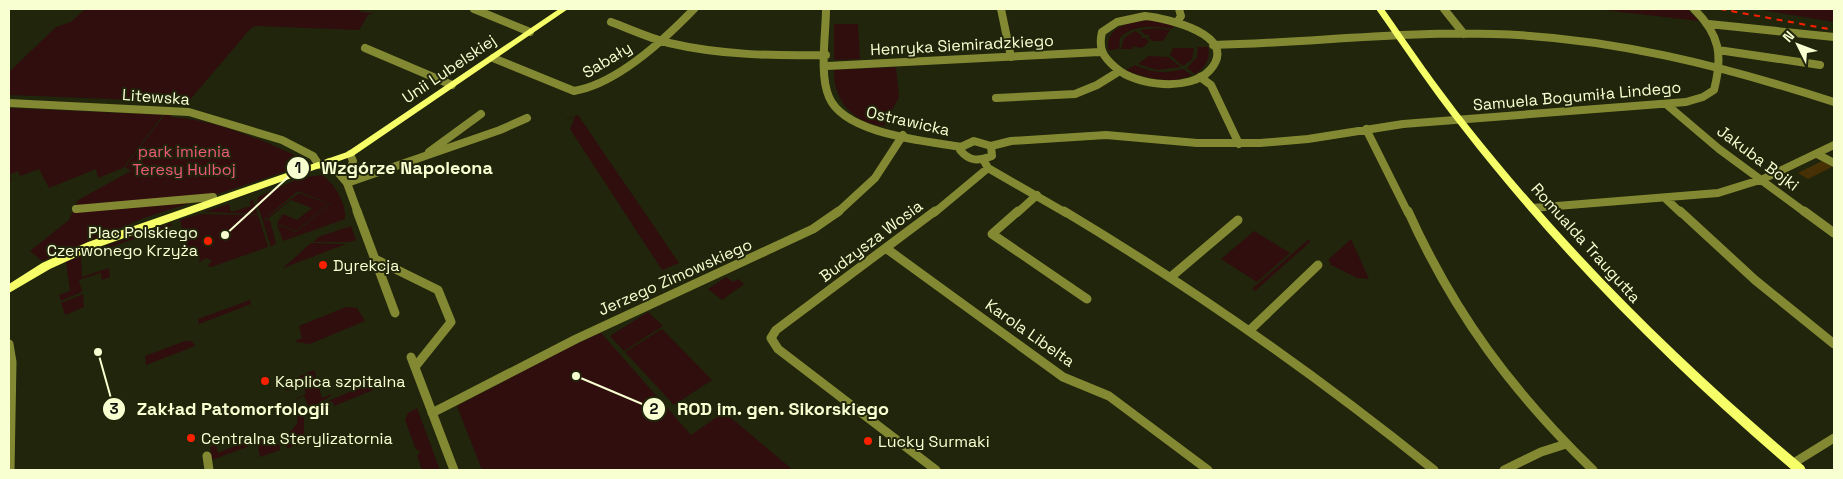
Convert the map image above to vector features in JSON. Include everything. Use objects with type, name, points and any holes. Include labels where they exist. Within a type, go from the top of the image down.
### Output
[{"type":"street","points":[[474,9],[530,32]]},
{"type":"street","name":"Unii Lubelskiej","points":[[9,289],[46,266],[92,245],[350,154],[564,9]]},
{"type":"street","name":"Sabały","points":[[493,58],[577,92],[618,71],[661,41],[694,9]]},
{"type":"street","name":"Ostrawicka","points":[[826,9],[828,96],[840,114],[860,124],[961,147]]},
{"type":"street","points":[[1001,9],[1011,57]]},
{"type":"street","points":[[1178,9],[1181,16],[1178,21]]},
{"type":"street","name":"Romualda Traugutta","points":[[1380,9],[1459,120],[1532,208],[1655,340],[1796,467]]},
{"type":"street","points":[[1444,9],[1464,34]]},
{"type":"street","points":[[1694,9],[1709,24],[1834,37]]},
{"type":"street","points":[[1145,16],[1178,21],[1200,31],[1213,46],[1216,52],[1213,66],[1200,77],[1182,83],[1160,84],[1137,80],[1118,72],[1106,62],[1100,52],[1100,39],[1108,27],[1116,23],[1145,16]]},
{"type":"street","points":[[611,22],[661,41],[733,53],[826,55]]},
{"type":"street","name":"Samuela Bogumiła Lindego","points":[[1459,120],[1666,104],[1692,100],[1710,93],[1716,86],[1720,67],[1714,33],[1709,24]]},
{"type":"street","points":[[1213,46],[1399,36],[1514,35],[1586,42],[1639,50],[1720,67],[1834,102]]},
{"type":"street","points":[[365,48],[452,86]]},
{"type":"street","points":[[1718,50],[1820,65]]},
{"type":"street","name":"Henryka Siemiradzkiego","points":[[826,66],[1100,52]]},
{"type":"street","points":[[996,98],[1075,94],[1092,88],[1118,72]]},
{"type":"street","points":[[1200,77],[1211,85],[1239,144]]},
{"type":"street","name":"Litewska","points":[[9,103],[189,112],[282,140],[324,164]]},
{"type":"street","name":"Jakuba Bojki","points":[[1666,104],[1715,146],[1834,233]]},
{"type":"street","points":[[427,155],[432,149],[481,114]]},
{"type":"street","points":[[347,183],[500,130],[526,118]]},
{"type":"street","points":[[1434,470],[1336,392],[1172,276],[986,164],[967,158],[961,154],[961,147],[974,141],[991,146],[1011,141],[1106,135],[1185,142],[1239,144],[1308,138],[1366,129],[1459,120]]},
{"type":"street","points":[[1366,129],[1395,182],[1422,243],[1461,314],[1509,380],[1566,444],[1593,470]]},
{"type":"street","name":"Jerzego Zimowskiego","points":[[432,412],[585,335],[813,228],[844,208],[868,187],[882,172],[903,135]]},
{"type":"street","points":[[1532,208],[1718,193],[1760,180],[1834,145]]},
{"type":"street","points":[[986,164],[992,156],[991,146]]},
{"type":"street","points":[[347,183],[353,162],[350,154]]},
{"type":"street","points":[[1817,154],[1834,164]]},
{"type":"street","points":[[324,164],[347,183],[395,313]]},
{"type":"street","name":"Budzysza Wosia","points":[[936,470],[792,360],[775,346],[771,338],[776,330],[887,249],[986,164]]},
{"type":"street","points":[[1037,195],[992,234],[1087,299]]},
{"type":"street","points":[[76,209],[213,197]]},
{"type":"street","points":[[1665,198],[1755,280],[1834,344]]},
{"type":"street","points":[[1172,276],[1238,220]]},
{"type":"street","name":"Karola Libelta","points":[[887,249],[1063,377],[1109,396],[1208,470]]},
{"type":"street","points":[[375,259],[438,290],[451,322],[413,362],[454,470]]},
{"type":"street","points":[[1250,330],[1318,265]]},
{"type":"street","points":[[9,344],[12,362],[10,470]]},
{"type":"street","points":[[1796,467],[1834,438]]},
{"type":"street","points":[[1504,470],[1528,457],[1566,444]]},
{"type":"street","points":[[207,456],[210,470]]},
{"type":"green space","points":[[85,9],[364,9],[359,12],[374,13],[368,15],[359,30],[256,26],[251,28],[188,102],[9,95],[9,72],[56,27],[71,22]]},
{"type":"green space","points":[[1595,9],[1687,9],[1699,21]]},
{"type":"green space","points":[[1756,9],[1834,9],[1834,22]]},
{"type":"green space","points":[[1152,20],[1175,23],[1172,29],[1145,27],[1132,30],[1120,38],[1119,49],[1108,50],[1108,42],[1116,30],[1129,23]]},
{"type":"green space","points":[[834,24],[858,24],[860,59],[834,60]]},
{"type":"green space","points":[[1156,28],[1170,30],[1163,41],[1152,41],[1148,37],[1150,35],[1145,35],[1140,30]]},
{"type":"green space","points":[[1135,31],[1143,36],[1140,38],[1146,38],[1149,42],[1142,48],[1133,46],[1133,49],[1121,49],[1124,38]]},
{"type":"green space","points":[[1198,47],[1208,47],[1209,55],[1202,69],[1195,74],[1187,68],[1197,57]]},
{"type":"green space","points":[[1173,48],[1194,48],[1192,59],[1183,66],[1170,55]]},
{"type":"green space","points":[[1149,56],[1168,57],[1181,67],[1157,70],[1138,64]]},
{"type":"green space","points":[[1135,65],[1146,70],[1158,72],[1183,69],[1192,75],[1176,80],[1168,80],[1150,78],[1126,70]]},
{"type":"green space","points":[[896,67],[899,97],[884,126],[873,124],[854,115],[841,100],[837,91],[834,70]]},
{"type":"green space","points":[[9,108],[163,115],[123,168],[98,178],[96,169],[49,188],[39,169],[20,176],[18,171],[9,175]]},
{"type":"green space","name":"park imienia Teresy Hulboj","points":[[171,113],[171,117],[221,126],[270,144],[300,158],[296,168],[144,218],[42,261],[30,251],[69,220],[78,200],[131,171],[125,167],[165,114]]},
{"type":"green space","points":[[578,115],[679,263],[662,270],[570,129],[575,117],[562,121]]},
{"type":"green space","points":[[321,175],[331,182],[339,194],[344,207],[345,219],[283,241],[277,224],[296,232],[330,204],[298,191],[264,219],[270,221],[276,243],[271,247],[257,203],[258,197],[300,178]]},
{"type":"green space","points":[[299,193],[329,204],[296,231],[277,223],[283,214],[297,220],[312,208],[291,200],[269,220],[266,218]]},
{"type":"green space","points":[[253,200],[258,214],[204,212],[229,204],[231,212],[251,206],[250,201]]},
{"type":"green space","points":[[200,214],[258,215],[268,247],[211,267],[207,266],[212,261],[206,258],[200,262],[198,261],[201,259],[197,256],[193,258],[186,247],[180,220]]},
{"type":"green space","points":[[171,223],[172,225],[169,227],[81,257],[82,277],[109,268],[110,277],[102,280],[101,273],[79,280],[82,292],[61,301],[59,295],[70,291],[66,262]]},
{"type":"green space","points":[[351,226],[356,240],[350,242],[313,242],[318,237]]},
{"type":"green space","points":[[1254,231],[1290,253],[1257,282],[1221,259]]},
{"type":"green space","points":[[1309,239],[1310,242],[1255,291],[1252,289]]},
{"type":"green space","points":[[1351,239],[1369,279],[1357,278],[1329,264],[1331,263],[1328,260]]},
{"type":"green space","points":[[310,244],[346,244],[283,268]]},
{"type":"green space","points":[[726,277],[733,282],[738,279],[744,284],[722,300],[708,289]]},
{"type":"green space","points":[[83,294],[84,307],[65,315],[61,303]]},
{"type":"green space","points":[[250,300],[251,304],[199,324],[198,319]]},
{"type":"green space","points":[[346,307],[357,308],[365,321],[310,344],[295,341],[302,338],[299,326]]},
{"type":"green space","points":[[648,312],[663,326],[624,351],[610,336]]},
{"type":"green space","points":[[662,329],[712,380],[674,405],[625,352]]},
{"type":"green space","points":[[601,333],[691,435],[724,412],[793,470],[482,470],[457,406],[570,347]]},
{"type":"green space","points":[[185,341],[192,341],[195,346],[146,365],[145,356]]},
{"type":"green space","points":[[314,370],[322,398],[332,394],[331,396],[309,408],[304,396],[288,403],[306,394],[303,384],[286,391],[285,387],[299,381],[298,377]]},
{"type":"green space","points":[[365,378],[369,378],[373,390],[334,406],[333,402],[328,401],[366,385]]},
{"type":"green space","points":[[304,407],[304,441],[287,449],[286,436],[297,424],[298,410]]},
{"type":"green space","points":[[417,408],[440,470],[422,470],[417,455],[420,453],[418,449],[416,450],[405,420],[408,413]]},
{"type":"green space","points":[[256,438],[275,441],[276,445],[279,444],[280,450],[260,457]]},
{"type":"green space","points":[[251,439],[252,445],[212,460],[210,447],[216,444],[218,453]]},
{"type":"shaded area","points":[[1822,161],[1832,167],[1808,179],[1798,173]]},
{"type":"railway","points":[[1720,9],[1834,30]]},
{"type":"place","name":"Wzgórze Napoleona","points":[[225,235]]},
{"type":"place","name":"Plac Polskiego Czerwonego Krzyża","points":[[208,241]]},
{"type":"place","name":"Dyrekcja","points":[[323,265]]},
{"type":"place","name":"Zakład Patomorfologii","points":[[98,352]]},
{"type":"place","name":"ROD im. gen. Sikorskiego","points":[[576,376]]},
{"type":"place","name":"Kaplica szpitalna","points":[[265,381]]},
{"type":"place","name":"Centralna Sterylizatornia","points":[[191,438]]},
{"type":"place","name":"Lucky Surmaki","points":[[868,441]]}]
